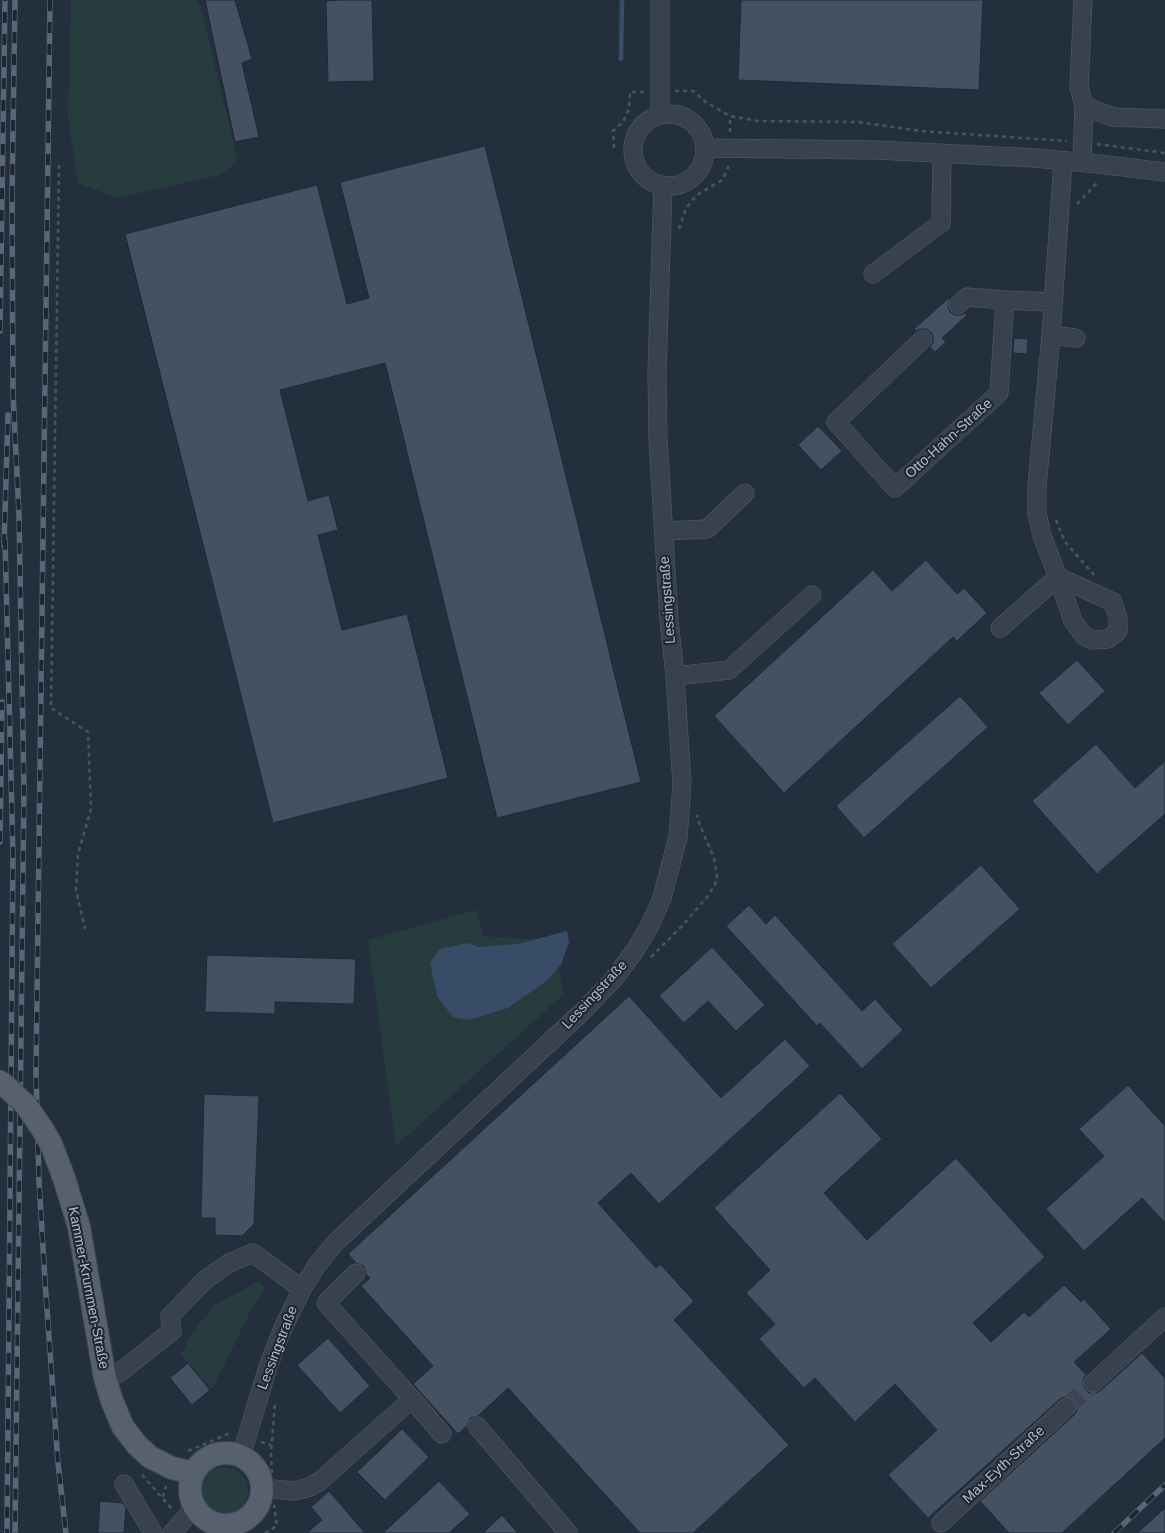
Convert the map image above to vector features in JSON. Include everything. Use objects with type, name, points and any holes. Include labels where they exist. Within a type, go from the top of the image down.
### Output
[{"type":"main road","name":"Kammer-Krummen-Straße","points":[[0,1081],[26,1105],[43,1130],[51,1144],[64,1178],[79,1227],[105,1378],[123,1428],[150,1457],[172,1468],[193,1473]]},
{"type":"main road","points":[[244,1447],[259,1474],[262,1488],[260,1500],[252,1514],[252,1526],[240,1523],[220,1525],[212,1523],[201,1516],[190,1495],[193,1473],[209,1457],[221,1453],[231,1453],[244,1447]]},
{"type":"street","points":[[660,0],[660,114]]},
{"type":"street","points":[[1083,0],[1078,87],[1084,106],[1083,142],[1091,163]]},
{"type":"street","points":[[1084,106],[1113,117],[1165,119]]},
{"type":"street","points":[[660,114],[677,114],[688,119],[697,126],[706,148],[702,164],[693,177],[684,183],[674,186],[663,186],[644,176],[637,167],[634,156],[635,139],[643,123],[660,114]]},
{"type":"street","points":[[706,148],[877,150],[942,153],[1035,158],[1165,172]]},
{"type":"street","points":[[873,274],[941,223],[942,153]]},
{"type":"street","points":[[1000,628],[1058,577],[1042,536],[1037,513],[1037,486],[1053,302],[1064,243],[1063,161]]},
{"type":"street","name":"Lessingstraße","points":[[244,1447],[282,1330],[302,1288],[317,1266],[336,1242],[583,1011],[613,980],[636,949],[650,925],[662,898],[678,837],[682,784],[675,676],[669,620],[658,438],[657,371],[663,186]]},
{"type":"street","points":[[958,305],[967,297],[1053,302]]},
{"type":"street","name":"Otto-Hahn-Straße","points":[[923,338],[836,422],[895,488],[999,393],[1005,300]]},
{"type":"street","points":[[1050,336],[1076,338]]},
{"type":"street","points":[[664,531],[707,529],[745,493]]},
{"type":"street","points":[[675,676],[729,670],[812,595]]},
{"type":"street","points":[[105,1378],[118,1373],[172,1332],[170,1316],[205,1280],[229,1263],[253,1253],[302,1288]]},
{"type":"street","points":[[356,1274],[326,1303],[442,1434]]},
{"type":"street","points":[[1093,1383],[1165,1317]]},
{"type":"street","points":[[262,1488],[294,1491],[310,1488],[412,1399]]},
{"type":"street","name":"Max-Eyth-Straße","points":[[941,1523],[1067,1407]]},
{"type":"street","points":[[477,1426],[568,1533]]},
{"type":"street","points":[[124,1484],[153,1533]]},
{"type":"street","points":[[172,1533],[195,1507]]},
{"type":"path","points":[[694,90],[707,103],[730,116],[757,121],[858,122],[921,131],[1083,142],[1165,153]]},
{"type":"path","points":[[614,148],[614,131],[623,122],[626,115],[630,92]]},
{"type":"path","points":[[678,231],[686,208],[698,195],[722,180],[728,168],[730,116]]},
{"type":"path","points":[[1075,206],[1097,183],[1091,163]]},
{"type":"path","points":[[60,165],[51,708],[88,732],[91,809],[78,854],[76,890],[85,929]]},
{"type":"path","points":[[1055,517],[1065,542],[1098,579]]},
{"type":"path","points":[[649,960],[682,926],[707,897],[714,885],[717,875],[714,858],[696,811]]},
{"type":"path","points":[[163,1497],[176,1451],[189,1451],[228,1434],[244,1447],[271,1445],[276,1397]]},
{"type":"path","points":[[265,1533],[277,1526]]},
{"type":"green space","points":[[71,0],[197,0],[201,8],[238,162],[219,175],[117,198],[78,183],[68,118]]},
{"type":"green space","points":[[476,910],[483,936],[552,941],[564,994],[396,1146],[368,940]]},
{"type":"green space","points":[[259,1281],[266,1288],[252,1308],[212,1389],[181,1355],[191,1334],[215,1305]]},
{"type":"green space","points":[[219,1467],[229,1467],[238,1471],[244,1477],[247,1482],[247,1500],[238,1511],[229,1515],[219,1515],[210,1511],[204,1505],[200,1496],[200,1486],[204,1477],[210,1471]]},
{"type":"water","points":[[567,931],[569,942],[561,965],[545,982],[508,1008],[468,1020],[453,1017],[437,996],[430,963],[440,949],[468,943],[478,947],[518,944]]},
{"type":"building","points":[[205,0],[235,0],[252,59],[242,63],[259,137],[235,142]]},
{"type":"building","points":[[372,0],[374,81],[328,82],[326,1]]},
{"type":"building","points":[[741,0],[983,0],[979,90],[738,80]]},
{"type":"building","points":[[485,146],[641,782],[497,818],[385,363],[280,390],[308,501],[329,495],[338,530],[318,535],[342,630],[407,614],[448,778],[273,823],[125,234],[317,185],[347,304],[369,298],[340,182]]},
{"type":"building","points":[[950,297],[948,307],[950,312],[955,315],[965,313],[967,315],[942,338],[946,342],[935,352],[930,347],[933,342],[931,332],[926,329],[916,331],[914,329]]},
{"type":"building","points":[[1014,338],[1028,339],[1027,354],[1013,353]]},
{"type":"building","points":[[818,426],[842,451],[821,470],[798,445]]},
{"type":"building","points":[[926,560],[957,594],[964,588],[987,613],[957,641],[953,637],[784,793],[714,716],[873,570],[892,591]]},
{"type":"building","points":[[1077,660],[1105,691],[1068,725],[1039,693]]},
{"type":"building","points":[[960,696],[988,727],[864,838],[836,806]]},
{"type":"building","points":[[1096,744],[1135,788],[1165,761],[1165,814],[1097,874],[1032,801]]},
{"type":"building","points":[[981,865],[1020,909],[931,988],[892,944]]},
{"type":"building","points":[[749,905],[766,924],[775,915],[862,1011],[875,999],[903,1030],[862,1069],[820,1023],[817,1026],[726,926]]},
{"type":"building","points":[[712,947],[765,1005],[736,1031],[708,1001],[684,1023],[659,996]]},
{"type":"building","points":[[207,955],[356,959],[354,1004],[275,1002],[275,1014],[205,1012]]},
{"type":"building","points":[[629,996],[721,1098],[785,1039],[810,1066],[659,1204],[631,1173],[598,1203],[656,1268],[660,1264],[694,1301],[674,1320],[789,1445],[693,1533],[640,1533],[508,1388],[478,1416],[470,1418],[467,1426],[458,1434],[413,1384],[433,1366],[361,1286],[370,1278],[366,1274],[364,1266],[356,1263],[348,1254]]},
{"type":"building","points":[[1128,1085],[1165,1126],[1165,1223],[1142,1198],[1084,1251],[1046,1209],[1104,1156],[1079,1129]]},
{"type":"building","points":[[840,1093],[882,1139],[824,1193],[867,1240],[956,1158],[1045,1257],[973,1323],[991,1342],[1024,1312],[1029,1317],[1064,1285],[1081,1302],[1084,1299],[1111,1329],[1074,1362],[1086,1375],[1083,1379],[1083,1385],[1089,1393],[1100,1391],[1142,1353],[1165,1378],[1165,1438],[1062,1533],[1009,1533],[980,1501],[1074,1415],[1077,1411],[1077,1405],[1071,1397],[1060,1399],[928,1518],[888,1475],[937,1430],[895,1384],[855,1422],[815,1378],[804,1388],[759,1339],[775,1324],[746,1293],[770,1270],[714,1208]]},
{"type":"building","points":[[204,1094],[259,1096],[254,1224],[242,1236],[215,1235],[215,1218],[201,1218]]},
{"type":"building","points":[[328,1338],[370,1386],[340,1413],[297,1365]]},
{"type":"building","points":[[188,1363],[210,1390],[192,1405],[170,1378]]},
{"type":"building","points":[[402,1429],[429,1457],[385,1500],[357,1472]]},
{"type":"building","points":[[439,1481],[470,1514],[449,1533],[383,1533]]},
{"type":"building","points":[[329,1491],[365,1533],[307,1533],[322,1520],[311,1507]]},
{"type":"building","points":[[100,1501],[123,1503],[126,1507],[124,1533],[98,1533]]},
{"type":"building","points":[[1165,1508],[1165,1533],[1137,1533]]},
{"type":"building","points":[[502,1515],[518,1533],[483,1533]]},
{"type":"waterway","points":[[621,59],[622,0]]},
{"type":"tunnel","points":[[1067,1407],[1093,1383]]},
{"type":"railway","points":[[0,331],[5,0]]},
{"type":"railway","points":[[12,197],[15,0]]},
{"type":"railway","points":[[50,0],[36,1073],[39,1181],[45,1281],[58,1463],[66,1533]]},
{"type":"railway","points":[[12,191],[13,393],[19,515],[24,790],[15,1533]]},
{"type":"railway","points":[[4,545],[8,415]]},
{"type":"railway","points":[[5,539],[13,856],[7,1533]]},
{"type":"railway","points":[[0,842],[2,702]]},
{"type":"railway","points":[[1114,1533],[1165,1485]]}]
